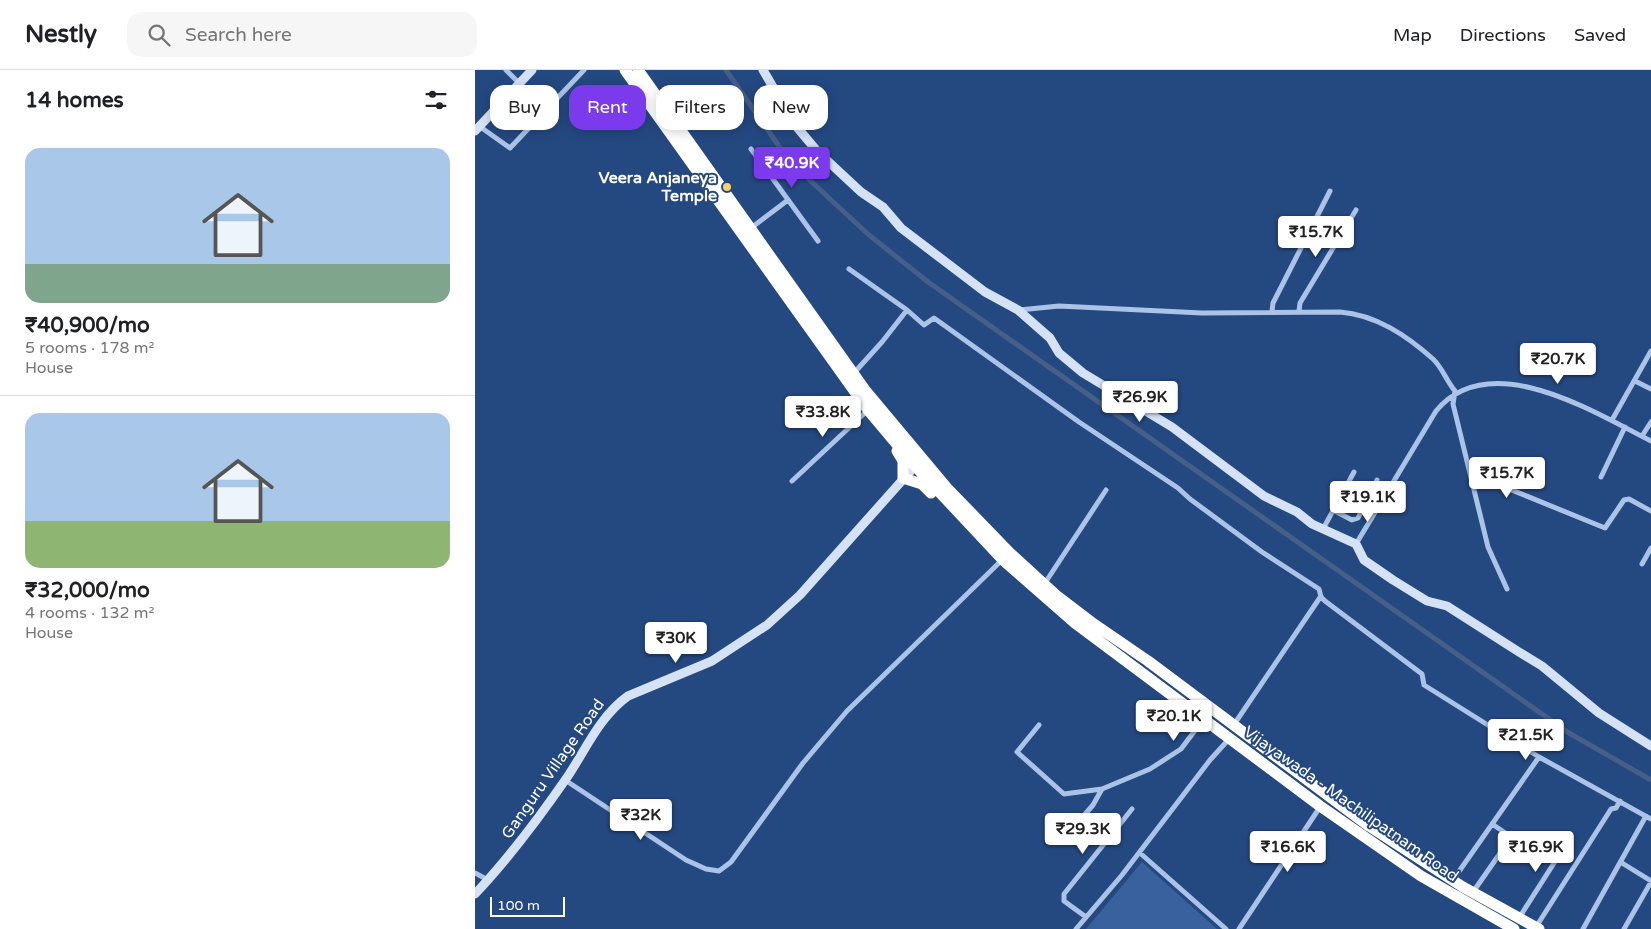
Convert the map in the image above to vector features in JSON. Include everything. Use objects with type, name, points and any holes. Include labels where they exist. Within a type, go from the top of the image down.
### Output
[{"type":"highway","name":"Vijayawada - Machilipatnam Road","points":[[625,70],[871,414],[969,526],[1003,560],[1075,623],[1203,720],[1320,806],[1421,876],[1516,924],[1537,928]]},
{"type":"highway","name":"Vijayawada - Machilipatnam Road","points":[[638,70],[870,396],[947,488],[1010,553],[1094,624],[1148,661],[1369,826],[1472,892],[1516,924]]},
{"type":"highway","points":[[870,396],[875,408],[885,422],[917,461],[915,466]]},
{"type":"highway","points":[[871,414],[903,461],[903,478],[922,484],[958,520],[969,526]]},
{"type":"street","points":[[506,70],[519,83]]},
{"type":"street","points":[[532,70],[476,129],[510,148],[584,70]]},
{"type":"street","points":[[763,70],[796,126],[817,151],[861,192],[883,207],[901,228],[985,292],[1018,310],[1050,338],[1059,353],[1083,373],[1172,427],[1264,496],[1323,529],[1356,544],[1364,560],[1393,580],[1427,601],[1447,606],[1541,666],[1599,713],[1651,746]]},
{"type":"street","points":[[751,149],[818,240]]},
{"type":"street","points":[[1272,311],[1273,303],[1330,192]]},
{"type":"street","points":[[751,228],[788,200]]},
{"type":"street","points":[[1299,311],[1300,303],[1356,210]]},
{"type":"street","points":[[849,269],[907,310],[924,325],[934,318],[1079,422],[1177,488],[1190,500],[1262,552],[1319,589],[1325,601],[1422,674],[1424,685],[1539,757],[1648,818],[1583,929]]},
{"type":"street","points":[[1018,310],[1059,306],[1202,313],[1299,311],[1360,314],[1384,323],[1434,360],[1456,394],[1453,404],[1488,547],[1507,589]]},
{"type":"street","points":[[854,373],[883,342],[907,310]]},
{"type":"street","points":[[1612,420],[1651,351]]},
{"type":"street","points":[[1635,381],[1651,389]]},
{"type":"street","points":[[1356,544],[1436,411],[1456,394],[1490,384],[1513,384],[1553,394],[1612,420],[1651,441]]},
{"type":"street","points":[[792,481],[871,414]]},
{"type":"street","points":[[1642,436],[1651,422]]},
{"type":"street","points":[[1601,477],[1625,427]]},
{"type":"street","name":"Ganguru Village Road","points":[[475,894],[529,831],[565,780],[597,729],[618,703],[627,696],[712,661],[767,625],[800,595],[915,466]]},
{"type":"street","points":[[1323,529],[1354,472]]},
{"type":"street","points":[[1470,473],[1605,528],[1624,500],[1629,500],[1651,511]]},
{"type":"street","points":[[1333,510],[1353,520],[1359,518],[1377,480]]},
{"type":"street","points":[[1045,584],[1105,490]]},
{"type":"street","points":[[1642,564],[1651,548]]},
{"type":"street","points":[[565,780],[686,860],[706,869],[715,871],[723,869],[731,862],[803,763],[847,712],[1003,560]]},
{"type":"street","points":[[1233,726],[1321,596]]},
{"type":"street","points":[[1039,726],[1017,752],[1064,794],[1102,789],[1150,769],[1181,749],[1203,720]]},
{"type":"street","points":[[1076,929],[1140,853],[1210,760],[1229,739]]},
{"type":"street","points":[[1453,881],[1539,757]]},
{"type":"street","points":[[1069,833],[1093,805],[1102,789]]},
{"type":"street","points":[[1537,928],[1611,809],[1616,808],[1620,801]]},
{"type":"street","points":[[1239,929],[1320,806]]},
{"type":"street","points":[[1086,917],[1066,902],[1063,898],[1064,894],[1132,809]]},
{"type":"street","points":[[1472,892],[1510,839],[1510,836],[1492,824]]},
{"type":"street","points":[[1516,924],[1570,838]]},
{"type":"street","points":[[1140,853],[1226,929]]},
{"type":"street","points":[[1621,863],[1651,882],[1624,929]]},
{"type":"street","points":[[475,873],[488,880]]},
{"type":"shaded area","points":[[1142,862],[1217,929],[1086,929]]},
{"type":"waterway","points":[[726,70],[790,162],[869,235],[928,282],[1569,733],[1651,780]]},
{"type":"place","name":"Veera Anjaneya Temple","points":[[727,187]]}]
